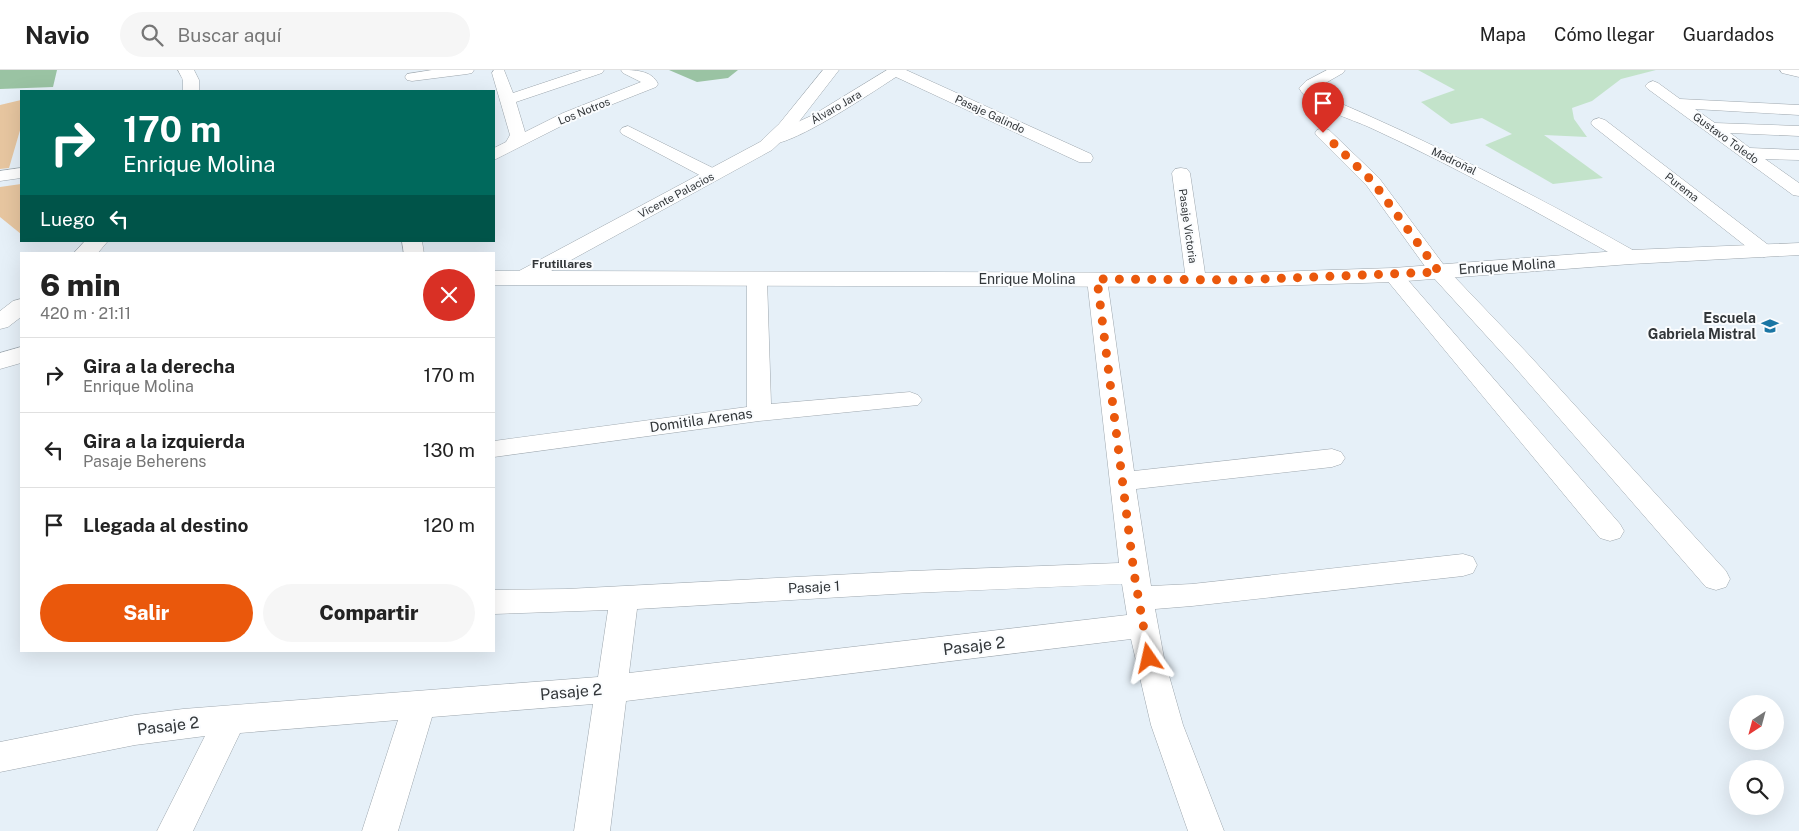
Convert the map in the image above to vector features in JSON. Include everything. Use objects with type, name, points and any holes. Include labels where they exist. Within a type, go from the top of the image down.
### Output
[{"type":"main road","points":[[186,70],[191,80],[191,90]]},
{"type":"main road","name":"Vicente Palacios","points":[[495,278],[524,277],[713,175],[773,140],[785,128],[831,70]]},
{"type":"main road","points":[[86,252],[97,242]]},
{"type":"main road","name":"Enrique Molina","points":[[524,277],[1196,280],[1393,275],[1631,256],[1799,249]]},
{"type":"main road","points":[[0,322],[20,307]]},
{"type":"main road","points":[[0,361],[20,355]]},
{"type":"street","points":[[412,80],[467,70]]},
{"type":"street","points":[[509,100],[597,70]]},
{"type":"street","name":"Los Notros","points":[[495,154],[569,116],[651,84],[650,81],[628,70]]},
{"type":"street","name":"Álvaro Jara","points":[[773,140],[819,118],[896,70]]},
{"type":"street","name":"Pasaje Galindo","points":[[896,70],[1085,158]]},
{"type":"street","name":"Madroñal","points":[[1338,70],[1311,84],[1308,88],[1309,92],[1316,98],[1408,138],[1478,172],[1631,256]]},
{"type":"street","points":[[1786,70],[1799,73]]},
{"type":"street","points":[[501,71],[518,135],[513,145]]},
{"type":"street","name":"Gustavo Toledo","points":[[1653,86],[1746,152],[1791,179],[1799,191]]},
{"type":"street","points":[[1676,103],[1799,110]]},
{"type":"street","name":"Purema","points":[[1599,123],[1764,251]]},
{"type":"street","points":[[1711,128],[1799,131]]},
{"type":"street","points":[[628,131],[713,175]]},
{"type":"street","points":[[1323,133],[1373,182],[1439,272],[1521,360],[1716,579]]},
{"type":"street","points":[[1746,152],[1799,155]]},
{"type":"street","points":[[0,176],[20,173]]},
{"type":"street","name":"Pasaje Victoria","points":[[1181,173],[1196,280]]},
{"type":"street","points":[[1393,275],[1610,531]]},
{"type":"street","points":[[757,279],[759,413]]},
{"type":"street","points":[[1097,279],[1139,598],[1149,658],[1167,725],[1206,831]]},
{"type":"street","name":"Domitila Arenas","points":[[495,449],[759,413],[910,400]]},
{"type":"street","points":[[1124,481],[1332,458]]},
{"type":"street","points":[[1139,598],[1192,595],[1463,565]]},
{"type":"street","name":"Pasaje 1","points":[[495,602],[567,601],[911,582],[1139,598]]},
{"type":"street","points":[[592,831],[624,598]]},
{"type":"street","name":"Pasaje 2","points":[[0,757],[134,730],[230,720],[612,689],[1139,598]]},
{"type":"street","points":[[380,831],[419,706]]},
{"type":"street","points":[[176,831],[230,720]]},
{"type":"green space","points":[[0,70],[57,70],[53,87],[0,89]]},
{"type":"green space","points":[[669,70],[738,70],[728,78],[697,82]]},
{"type":"green space","points":[[1418,70],[1656,70],[1621,79],[1592,101],[1572,108],[1574,119],[1587,137],[1544,135],[1603,178],[1553,184],[1485,145],[1512,134],[1482,118],[1451,124],[1421,102],[1455,90]]},
{"type":"building","points":[[20,100],[20,130],[9,168],[0,169],[0,105]]},
{"type":"building","points":[[20,184],[20,233],[0,217],[0,187]]},
{"type":"place","name":"Escuela Gabriela Mistral","points":[[1770,326]]},
{"type":"district","name":"Frutillares","points":[[562,264]]},
{"type":"route","points":[[1149,658],[1134,573],[1124,481],[1097,279],[1238,280],[1439,272],[1373,182],[1323,133]]}]
